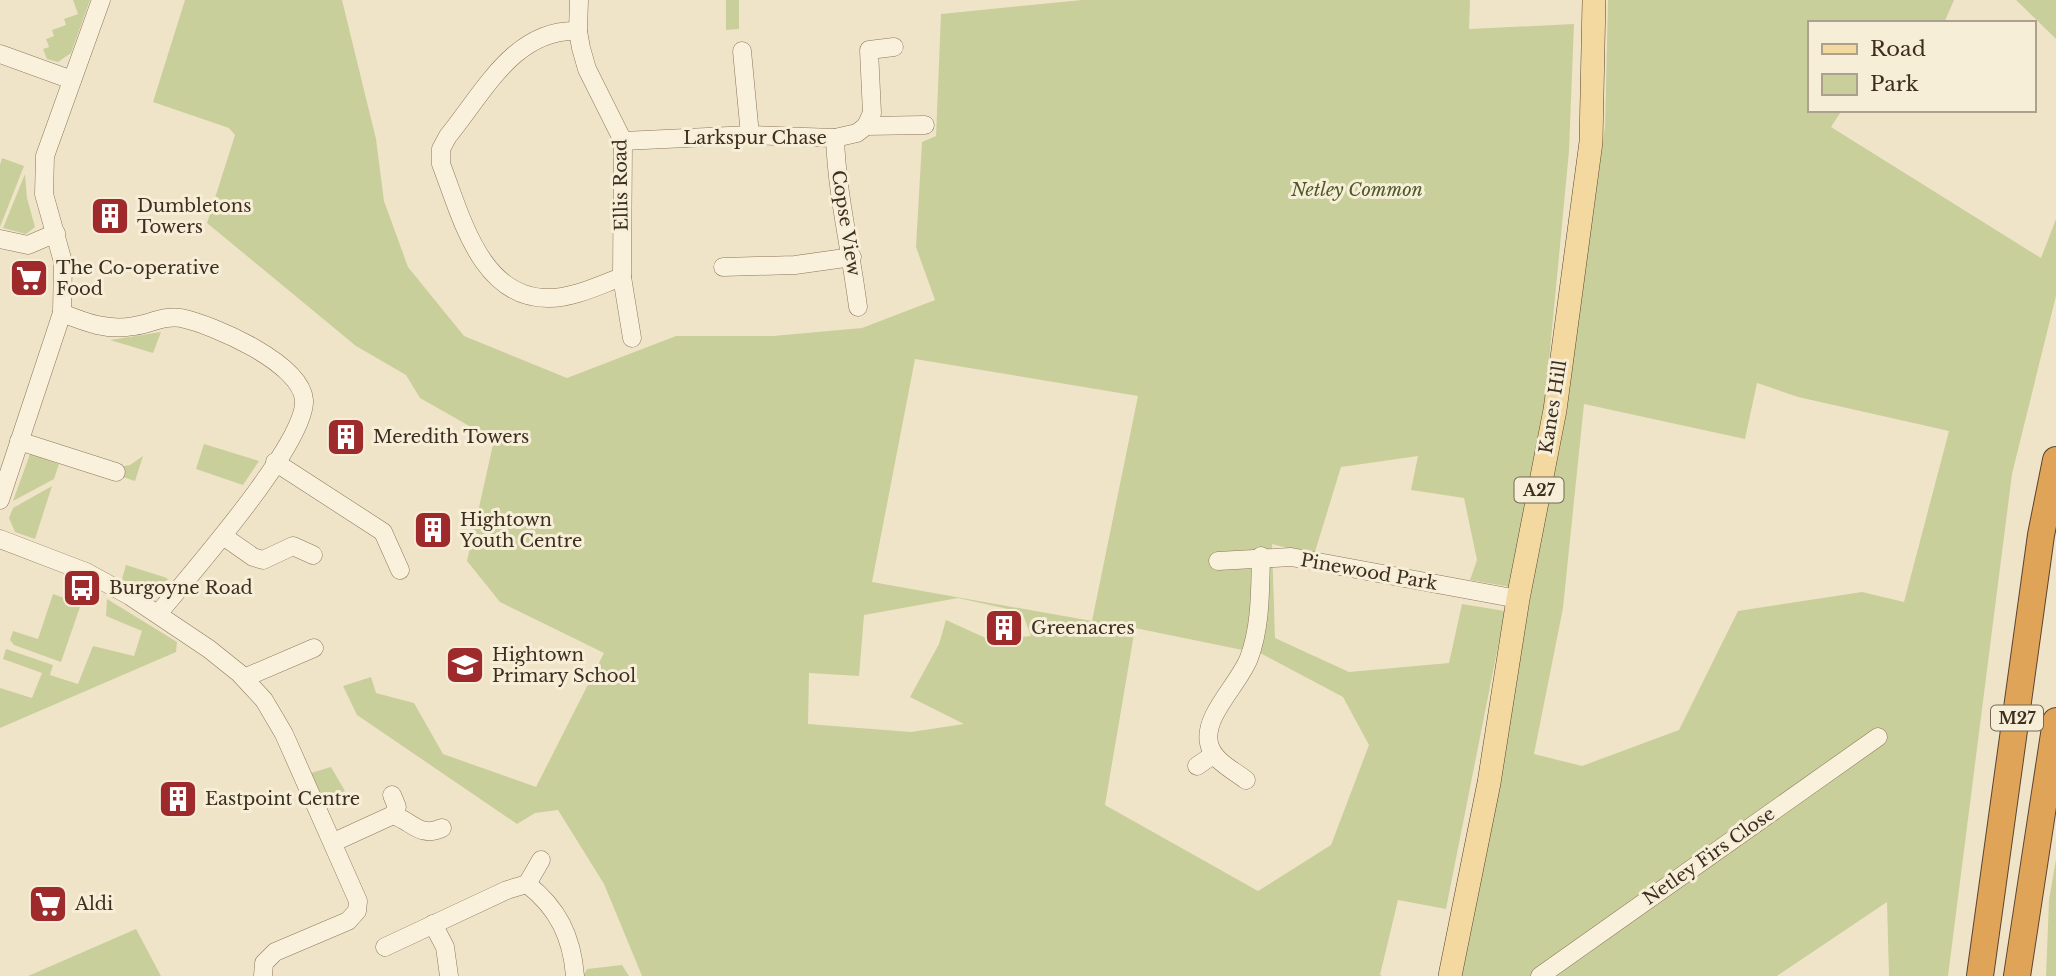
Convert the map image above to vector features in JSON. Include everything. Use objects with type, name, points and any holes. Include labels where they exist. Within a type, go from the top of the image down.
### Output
[{"type":"highway","name":"M27","points":[[1980,976],[2042,535],[2056,460]]},
{"type":"highway","name":"M27","points":[[2017,976],[2056,721]]},
{"type":"main road","name":"Kanes Hill","points":[[1450,976],[1489,783],[1518,599],[1555,410],[1591,142],[1594,0]]},
{"type":"street","points":[[0,500],[4,478],[62,313],[63,262],[44,194],[45,156],[101,0]]},
{"type":"street","name":"Ellis Road","points":[[579,0],[578,31],[587,69],[624,141],[622,277],[632,338]]},
{"type":"street","points":[[578,31],[548,32],[518,50],[448,136],[441,149],[440,164],[479,257],[505,284],[533,297],[550,298],[570,295],[622,277]]},
{"type":"street","points":[[866,126],[872,113],[869,50],[894,47]]},
{"type":"street","points":[[741,51],[751,135]]},
{"type":"street","points":[[0,54],[72,80]]},
{"type":"street","name":"Larkspur Chase","points":[[624,141],[751,135],[835,138],[857,133],[866,126],[925,125]]},
{"type":"street","name":"Copse View","points":[[835,138],[837,185],[859,307]]},
{"type":"street","points":[[0,239],[28,245],[56,233]]},
{"type":"street","points":[[723,267],[794,265],[852,257]]},
{"type":"street","points":[[62,313],[106,328],[179,318],[230,335],[295,377],[304,401],[298,426],[275,462],[223,536],[158,614]]},
{"type":"street","points":[[19,441],[117,472]]},
{"type":"street","points":[[275,462],[383,532],[400,570]]},
{"type":"street","points":[[223,536],[253,557],[263,560],[293,546],[313,555]]},
{"type":"street","points":[[0,539],[86,572],[158,614],[209,649],[244,678],[264,700],[284,734],[334,842],[354,888],[357,911],[348,921],[275,952],[264,963],[263,976]]},
{"type":"street","points":[[1246,780],[1213,755],[1208,742],[1211,718],[1234,687],[1249,656],[1259,615],[1261,556]]},
{"type":"street","name":"Pinewood Park","points":[[1218,561],[1261,556],[1291,557],[1518,599]]},
{"type":"street","points":[[244,678],[314,648]]},
{"type":"street","name":"Netley Firs Close","points":[[1540,976],[1878,737]]},
{"type":"street","points":[[1197,766],[1213,755]]},
{"type":"street","points":[[334,842],[393,814],[397,807],[392,795]]},
{"type":"street","points":[[393,814],[406,819],[418,831],[430,834],[442,828]]},
{"type":"street","points":[[385,947],[507,890],[527,884],[541,860]]},
{"type":"street","points":[[527,884],[554,908],[579,965]]},
{"type":"street","points":[[433,924],[445,947],[449,976]]},
{"type":"green space","points":[[73,0],[90,0],[71,53],[58,62],[47,59],[43,49],[49,47],[46,39],[54,36],[52,30],[66,25],[64,19],[78,14]]},
{"type":"green space","name":"Netley Common","points":[[185,0],[342,0],[376,139],[384,201],[408,267],[464,336],[567,378],[676,336],[773,336],[862,328],[935,300],[916,247],[922,142],[936,136],[941,14],[1082,0],[1470,0],[1469,29],[1574,24],[1569,151],[1545,403],[1511,587],[1470,580],[1477,560],[1464,498],[1411,490],[1418,456],[1341,467],[1314,555],[1272,544],[1275,638],[1349,672],[1449,663],[1462,604],[1505,611],[1446,909],[1398,900],[1380,975],[1383,976],[642,976],[604,884],[558,810],[535,813],[517,824],[357,715],[343,686],[371,677],[376,693],[414,703],[443,754],[536,787],[604,653],[500,602],[467,561],[494,440],[420,398],[406,375],[356,346],[207,223],[235,135],[229,128],[153,102]],"holes":[[[915,359],[1138,396],[1092,621],[872,582]],[[958,598],[1022,612],[1031,636],[990,640],[946,620],[939,644],[910,697],[964,724],[911,732],[808,724],[809,673],[859,676],[864,615]],[[1135,628],[1262,654],[1343,697],[1369,745],[1331,845],[1258,891],[1105,805]]]},
{"type":"green space","points":[[726,0],[739,0],[739,29],[726,30]]},
{"type":"green space","points":[[1608,0],[1954,0],[1945,21],[1808,21],[1808,112],[1841,112],[1831,127],[2041,258],[2056,219],[2056,296],[2012,474],[1948,976],[1889,976],[1887,902],[1777,976],[1457,976],[1530,599],[1576,333],[1605,127]],"holes":[[[1757,383],[1798,397],[1949,431],[1904,602],[1862,592],[1738,611],[1679,730],[1582,766],[1534,754],[1563,608],[1584,404],[1745,439]]]},
{"type":"green space","points":[[2016,0],[2056,0],[2056,39]]},
{"type":"green space","points":[[2,158],[24,166],[0,227],[0,165]]},
{"type":"green space","points":[[25,174],[27,198],[35,227],[26,234],[3,228]]},
{"type":"green space","points":[[161,332],[153,353],[110,340]]},
{"type":"green space","points":[[204,444],[259,461],[243,485],[196,469]]},
{"type":"green space","points":[[30,454],[59,464],[54,479],[13,501]]},
{"type":"green space","points":[[143,456],[135,481],[117,475],[119,467],[130,465]]},
{"type":"green space","points":[[52,486],[35,539],[15,532],[9,518],[13,508]]},
{"type":"green space","points":[[126,565],[168,579],[151,590],[134,587],[122,579]]},
{"type":"green space","points":[[53,594],[81,604],[61,662],[14,645],[10,640],[13,631],[38,639]]},
{"type":"green space","points":[[107,599],[177,642],[176,652],[0,728],[0,688],[32,698],[42,673],[3,659],[6,649],[53,665],[50,675],[78,684],[93,646],[134,656],[142,631],[106,616]]},
{"type":"green space","points":[[331,767],[345,791],[324,801],[311,773]]},
{"type":"green space","points":[[2056,859],[2056,976],[2046,976],[2049,900]]},
{"type":"green space","points":[[136,929],[161,976],[28,976]]},
{"type":"green space","points":[[622,965],[629,976],[583,976],[587,969]]},
{"type":"place","name":"Dumbletons Towers","points":[[110,216]]},
{"type":"place","name":"The Co-operative Food","points":[[29,278]]},
{"type":"place","name":"Meredith Towers","points":[[346,437]]},
{"type":"place","name":"Hightown Youth Centre","points":[[433,530]]},
{"type":"place","name":"Burgoyne Road","points":[[82,588]]},
{"type":"place","name":"Greenacres","points":[[1004,628]]},
{"type":"place","name":"Hightown Primary School","points":[[465,665]]},
{"type":"place","name":"Eastpoint Centre","points":[[178,799]]},
{"type":"place","name":"Aldi","points":[[48,904]]}]
